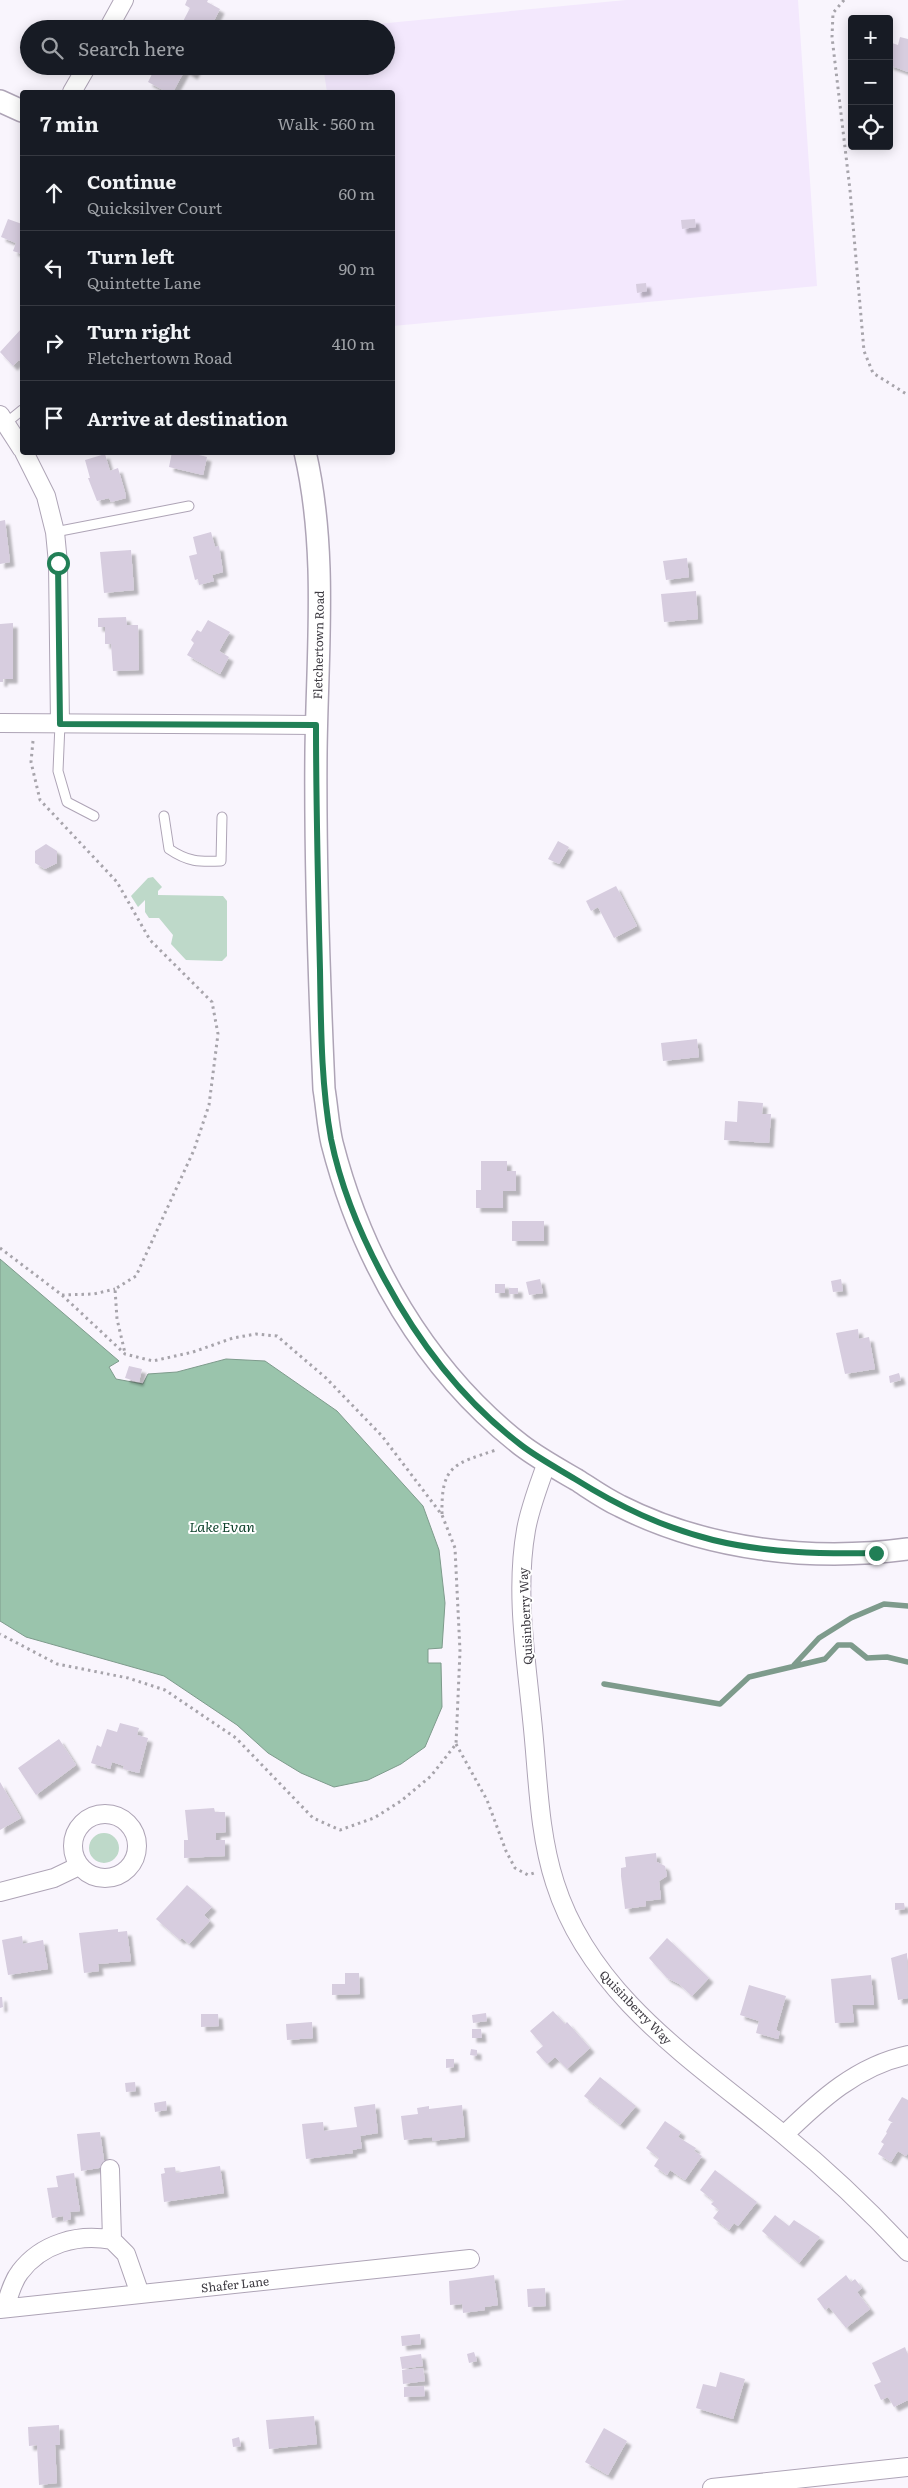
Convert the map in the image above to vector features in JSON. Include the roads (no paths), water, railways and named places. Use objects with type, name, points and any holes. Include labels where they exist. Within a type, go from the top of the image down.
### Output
[{"type":"street","points":[[113,20],[124,0]]},
{"type":"street","points":[[73,90],[82,75]]},
{"type":"street","points":[[0,101],[20,110]]},
{"type":"street","points":[[3,419],[20,446]]},
{"type":"street","points":[[26,455],[46,496],[55,532],[58,563],[60,724]]},
{"type":"street","name":"Fletchertown Road","points":[[306,455],[315,510],[319,562],[316,725],[317,860],[324,1090],[332,1140],[342,1176],[370,1252],[404,1314],[439,1364],[469,1398],[518,1443],[619,1506],[667,1526],[714,1540],[760,1549],[827,1554],[876,1553],[908,1548]]},
{"type":"street","points":[[0,723],[316,725]]},
{"type":"street","name":"Quisinberry Way","points":[[547,1462],[526,1528],[521,1581],[523,1625],[545,1842],[551,1869],[566,1912],[583,1944],[601,1971],[626,2000],[681,2054],[784,2135],[886,2228],[908,2252]]},
{"type":"street","points":[[0,1892],[54,1878],[79,1866]]},
{"type":"street","points":[[784,2135],[820,2100],[848,2079],[878,2065],[908,2055]]},
{"type":"street","points":[[110,2169],[112,2240]]},
{"type":"street","points":[[3,2308],[19,2273],[48,2248],[65,2241],[80,2238],[112,2240],[126,2254],[140,2294]]},
{"type":"street","name":"Shafer Lane","points":[[3,2308],[470,2259]]},
{"type":"street","points":[[712,2488],[908,2467]]},
{"type":"lane","points":[[3,419],[20,411]]},
{"type":"lane","points":[[55,532],[189,506]]},
{"type":"lane","points":[[60,724],[58,771],[67,802],[94,816]]},
{"type":"lane","points":[[164,816],[169,849],[184,859],[198,862],[221,861],[222,817]]},
{"type":"water","name":"Lake Evan","points":[[0,1259],[119,1361],[109,1367],[116,1379],[143,1384],[148,1374],[177,1372],[226,1359],[265,1361],[337,1411],[423,1506],[439,1550],[445,1603],[442,1648],[428,1649],[428,1663],[441,1663],[442,1707],[425,1747],[401,1764],[368,1780],[334,1787],[301,1773],[268,1753],[237,1725],[164,1676],[26,1637],[0,1621]]},
{"type":"waterway","points":[[794,1665],[819,1638],[851,1618],[884,1604],[908,1606]]},
{"type":"waterway","points":[[604,1684],[720,1704],[749,1677],[825,1659],[838,1645],[851,1645],[867,1658],[887,1657],[908,1662]]}]
